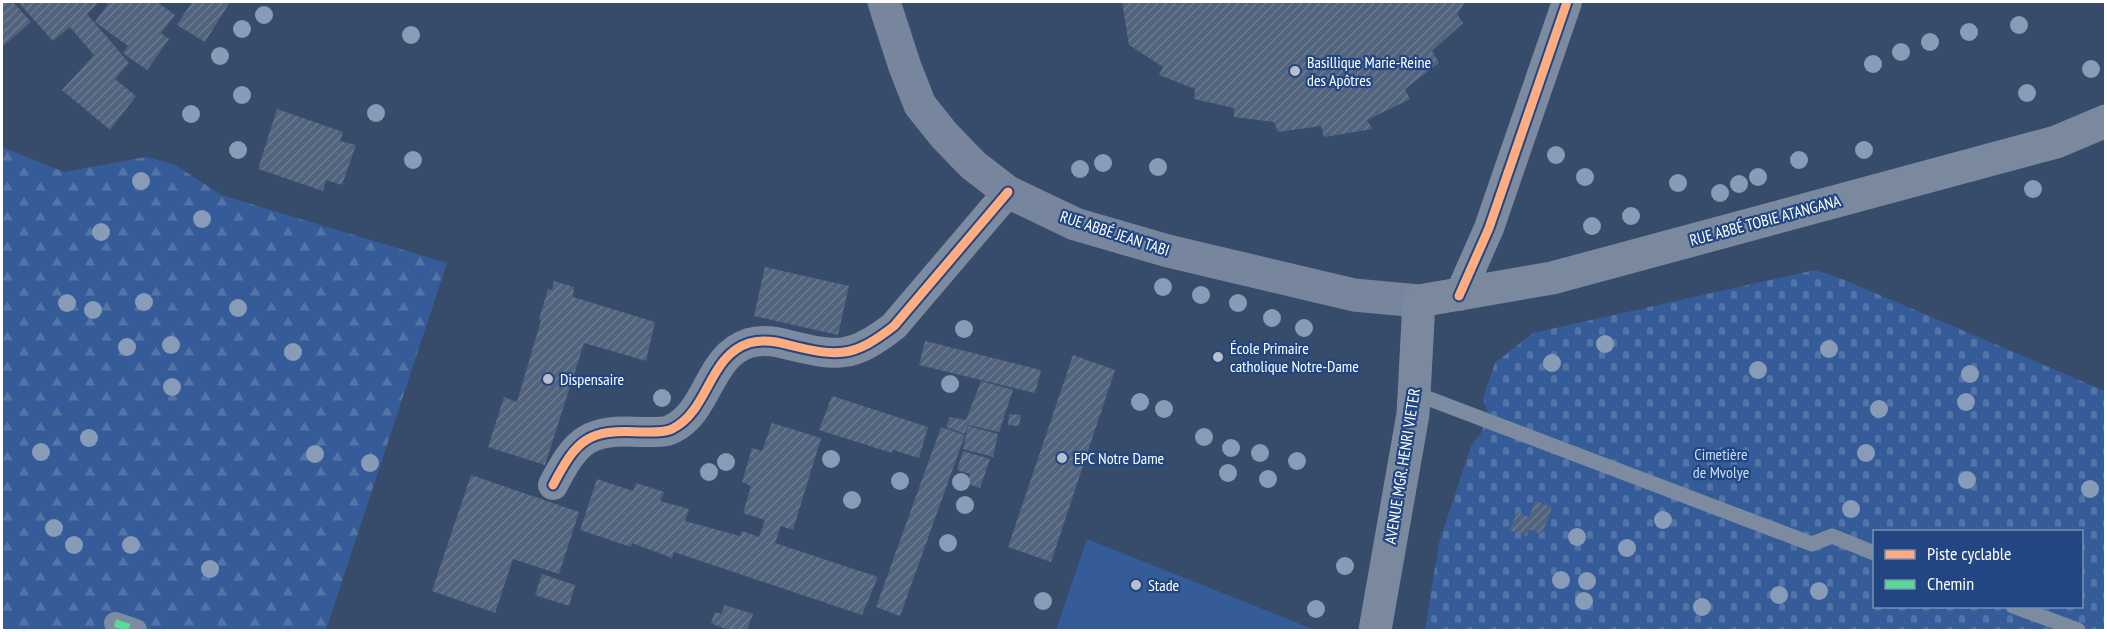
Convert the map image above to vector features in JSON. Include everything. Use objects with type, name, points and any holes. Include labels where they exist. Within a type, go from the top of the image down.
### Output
[{"type":"main road","name":"RUE ABBÉ JEAN TABI","points":[[884,2],[904,67],[920,105],[944,135],[973,165],[1008,192],[1075,224],[1168,251],[1354,295],[1419,301]]},
{"type":"main road","name":"RUE ABBÉ TOBIE ATANGANA","points":[[1419,301],[1459,296],[1552,278],[2056,142],[2106,121]]},
{"type":"main road","name":"AVENUE MGR. HENRI VIETER","points":[[1375,630],[1414,393],[1419,301]]},
{"type":"street","points":[[1459,296],[1490,228],[1567,2]]},
{"type":"street","points":[[553,485],[566,460],[586,438],[612,430],[671,430],[691,416],[725,358],[736,349],[750,343],[772,340],[825,354],[853,351],[875,341],[894,326],[1008,192]]},
{"type":"lane","points":[[1414,393],[1812,544],[1832,536],[1873,552]]},
{"type":"lane","points":[[2018,608],[2078,630]]},
{"type":"green space","points":[[2,147],[64,172],[146,157],[174,164],[221,195],[447,263],[326,630],[2,630]]},
{"type":"green space","name":"Cimetière de Mvolye","points":[[1815,270],[1842,279],[2105,391],[2105,630],[1425,630],[1439,543],[1471,446],[1482,432],[1487,411],[1483,398],[1495,363],[1533,333]]},
{"type":"green space","name":"Stade","points":[[1087,539],[1315,630],[1056,630]]},
{"type":"building","points":[[2,2],[13,2],[31,22],[3,46]]},
{"type":"building","points":[[18,2],[98,3],[87,14],[129,63],[115,79],[136,96],[110,130],[62,90],[94,55],[70,27],[53,41]]},
{"type":"building","points":[[104,2],[157,2],[175,15],[161,33],[169,39],[147,70],[123,53],[128,46],[95,22],[108,4]]},
{"type":"building","points":[[192,2],[230,2],[205,42],[177,25]]},
{"type":"building","name":"Basillique Marie-Reine des Apôtres","points":[[1122,2],[1465,2],[1457,14],[1463,23],[1432,51],[1439,63],[1405,89],[1410,99],[1367,120],[1372,129],[1324,137],[1321,126],[1278,132],[1274,122],[1234,117],[1234,108],[1194,99],[1195,89],[1159,75],[1163,67],[1129,45]]},
{"type":"building","points":[[277,109],[343,132],[340,141],[356,145],[342,185],[326,180],[323,191],[258,169]]},
{"type":"building","points":[[765,267],[849,286],[838,335],[754,316]]},
{"type":"building","name":"Dispensaire","points":[[554,281],[574,287],[573,297],[655,322],[646,361],[584,343],[545,465],[488,447],[504,397],[517,402],[548,289],[552,290]]},
{"type":"building","points":[[925,341],[1041,370],[1035,393],[919,365]]},
{"type":"building","name":"EPC Notre Dame","points":[[1073,355],[1115,370],[1051,562],[1008,547]]},
{"type":"building","points":[[981,381],[1013,390],[999,432],[968,425],[965,434],[946,427],[950,417],[966,420]]},
{"type":"building","points":[[832,396],[928,427],[919,458],[893,450],[892,453],[819,430]]},
{"type":"building","points":[[1009,414],[1021,415],[1019,426],[1008,425]]},
{"type":"building","points":[[772,423],[821,438],[793,530],[781,526],[775,543],[878,577],[862,615],[674,552],[672,558],[632,543],[631,547],[580,530],[597,479],[633,491],[636,483],[664,492],[660,501],[689,509],[685,521],[740,536],[742,531],[759,537],[765,520],[743,513],[751,486],[742,482],[752,448],[762,451]]},
{"type":"building","points":[[968,426],[998,434],[993,457],[963,449]]},
{"type":"building","points":[[941,427],[965,435],[900,616],[876,607]]},
{"type":"building","points":[[963,451],[990,459],[980,488],[966,483],[970,474],[957,470]]},
{"type":"building","points":[[471,475],[579,512],[559,574],[513,559],[495,613],[432,591]]},
{"type":"building","points":[[1535,501],[1552,507],[1542,534],[1529,529],[1527,536],[1510,530],[1517,512],[1529,517]]},
{"type":"building","points":[[542,574],[575,585],[569,606],[535,595]]},
{"type":"building","points":[[725,605],[753,614],[747,630],[728,630],[711,623],[715,612],[721,614]]},
{"type":"marked path","points":[[115,623],[136,630]]},
{"type":"cycle path","points":[[1459,296],[1489,228],[1567,2]]},
{"type":"cycle path","points":[[553,485],[577,447],[596,435],[665,431],[684,421],[694,410],[725,359],[735,350],[749,343],[774,342],[833,353],[856,349],[880,336],[894,326],[1008,192]]},
{"type":"place","name":"Basillique Marie-Reine des Apôtres","points":[[1295,71]]},
{"type":"place","name":"École Primaire catholique Notre-Dame","points":[[1218,357]]},
{"type":"place","name":"Dispensaire","points":[[548,379]]},
{"type":"place","name":"EPC Notre Dame","points":[[1062,458]]},
{"type":"place","name":"Stade","points":[[1136,585]]}]
